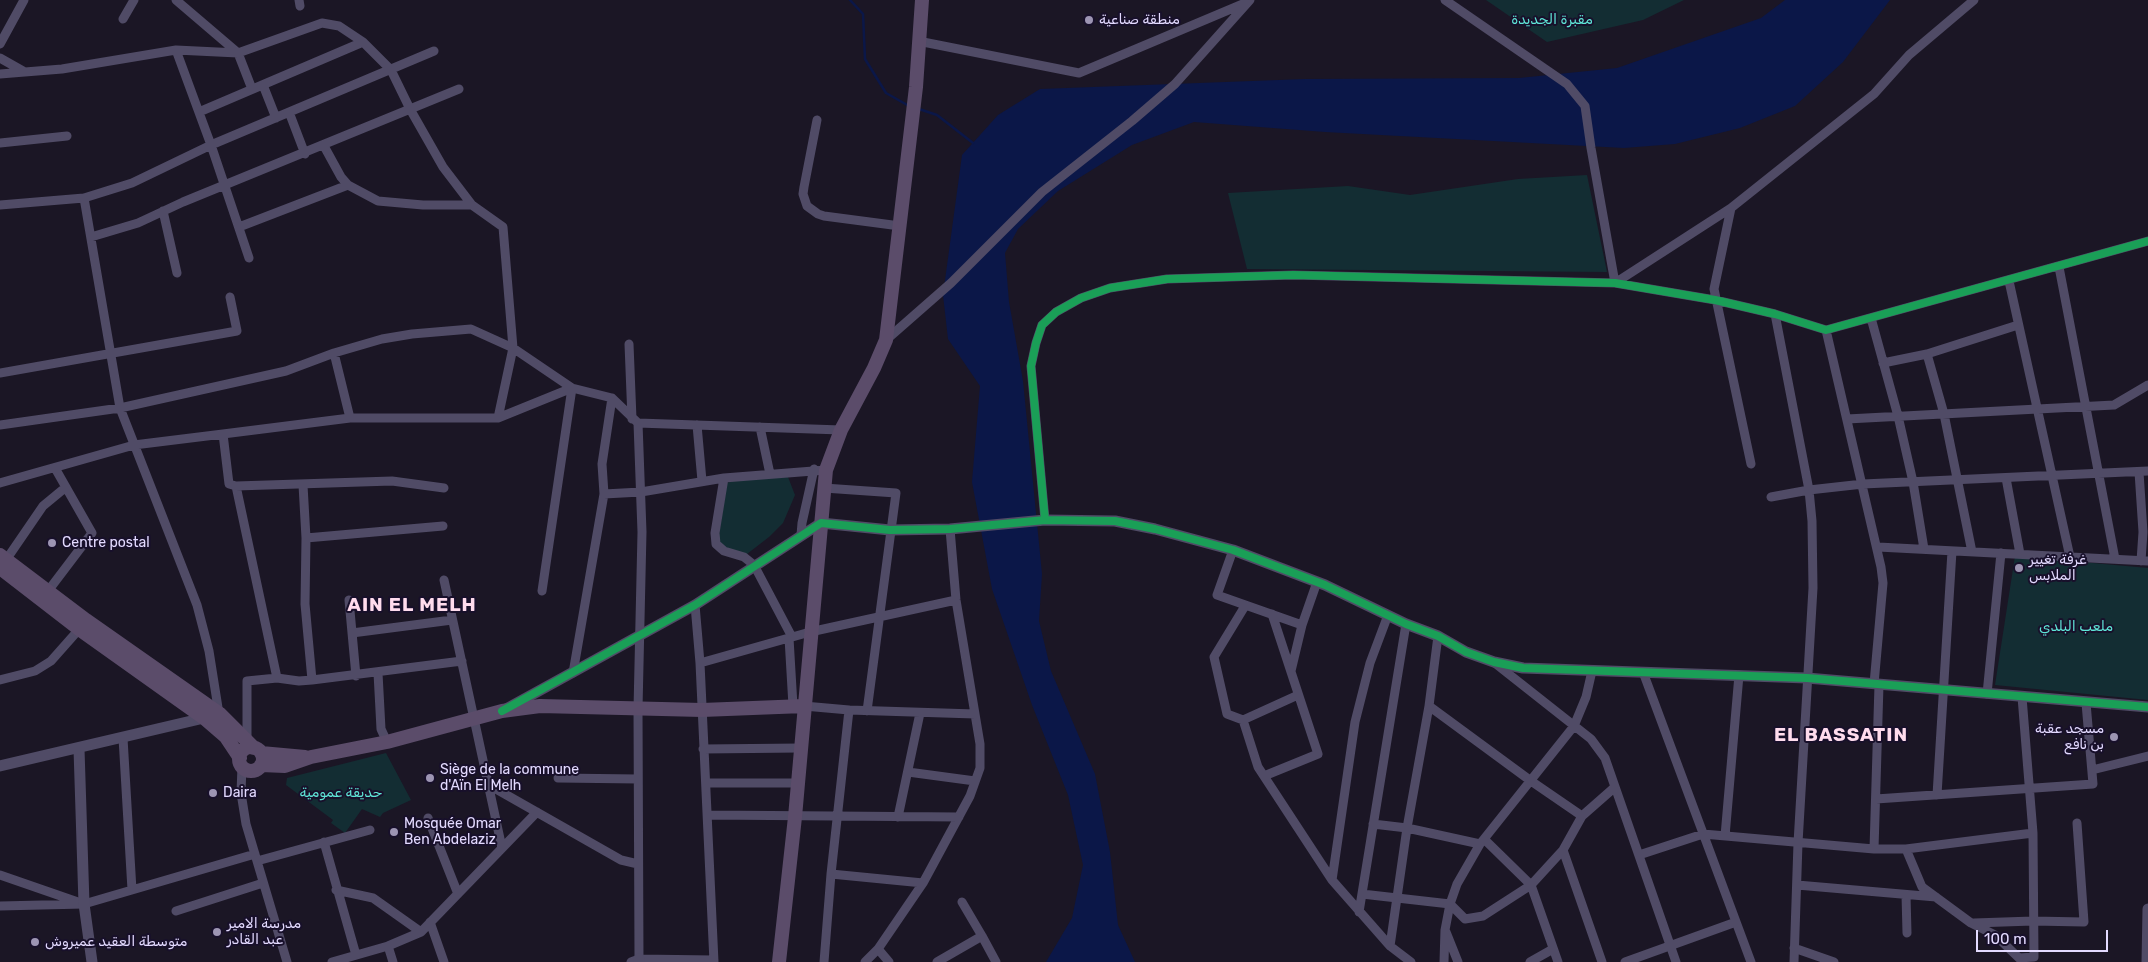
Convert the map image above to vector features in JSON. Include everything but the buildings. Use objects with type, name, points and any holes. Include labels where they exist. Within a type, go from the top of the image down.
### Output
[{"type":"main road","points":[[779,962],[795,817],[800,748],[799,706],[810,632],[824,488],[820,469],[874,368],[886,340],[916,87],[922,0]]},
{"type":"main road","points":[[2,561],[48,591],[83,624],[220,714],[256,752],[254,770],[246,769],[226,737],[204,718],[83,624],[2,561]]},
{"type":"main road","points":[[241,762],[246,748],[285,766],[311,757],[387,742],[502,711],[540,706],[702,710],[799,706]]},
{"type":"street","points":[[0,44],[24,0]]},
{"type":"street","points":[[123,19],[134,0]]},
{"type":"street","points":[[176,0],[238,53],[252,89]]},
{"type":"street","points":[[918,41],[1079,73],[1249,0]]},
{"type":"street","points":[[886,340],[950,282],[1042,192],[1132,121],[1175,84],[1249,0]]},
{"type":"street","points":[[1445,0],[1567,84],[1585,106],[1615,283]]},
{"type":"street","points":[[1615,283],[1731,208],[1874,94],[1909,55],[1974,0]]},
{"type":"street","points":[[0,74],[62,69],[176,50],[238,53],[322,23],[339,26],[364,42],[391,70],[410,109],[443,167],[472,204],[503,227],[513,348],[498,418]]},
{"type":"street","points":[[199,112],[364,42]]},
{"type":"street","points":[[176,50],[211,145],[248,258]]},
{"type":"street","points":[[0,205],[84,198],[132,183],[211,145],[434,51]]},
{"type":"street","points":[[0,58],[23,71]]},
{"type":"street","points":[[262,85],[276,118]]},
{"type":"street","points":[[91,237],[122,229],[459,89]]},
{"type":"street","points":[[289,112],[305,154]]},
{"type":"street","points":[[817,120],[803,194],[807,206],[824,216],[900,226]]},
{"type":"street","points":[[0,142],[67,136]]},
{"type":"street","points":[[324,146],[341,177],[348,185],[378,201],[423,205],[472,204]]},
{"type":"street","points":[[239,227],[348,185]]},
{"type":"street","points":[[0,766],[79,749],[220,714],[209,651],[197,605],[120,408],[84,198]]},
{"type":"street","points":[[1731,208],[1714,289],[1751,464]]},
{"type":"street","points":[[163,211],[177,273]]},
{"type":"street","points":[[1042,520],[1031,366],[1042,325],[1056,312],[1081,298],[1110,288],[1167,279],[1293,275],[1615,283],[1715,300],[1775,314],[1826,330],[2009,281],[2148,241]]},
{"type":"street","points":[[2059,267],[2115,559]]},
{"type":"street","points":[[2009,281],[2070,557]]},
{"type":"street","points":[[0,373],[237,331],[230,297]]},
{"type":"street","points":[[1775,314],[1809,490],[1812,521],[1813,588],[1798,843],[1794,962]]},
{"type":"street","points":[[1871,318],[1898,416],[1913,482],[1924,549]]},
{"type":"street","points":[[1883,363],[1927,354],[2018,326]]},
{"type":"street","points":[[0,424],[120,408],[286,371],[334,353],[382,339],[412,334],[471,329],[513,348],[572,388],[612,398],[635,421],[841,430]]},
{"type":"street","points":[[1826,330],[1878,547],[1884,583],[1877,684],[1874,849]]},
{"type":"street","points":[[629,344],[642,532],[638,709],[636,961],[714,961],[700,663],[695,605]]},
{"type":"street","points":[[334,353],[350,418]]},
{"type":"street","points":[[1927,354],[1944,414],[1972,552]]},
{"type":"street","points":[[1847,419],[2086,408],[2114,405],[2148,385]]},
{"type":"street","points":[[0,483],[134,445],[350,418],[498,418],[572,388]]},
{"type":"street","points":[[542,591],[572,388]]},
{"type":"street","points":[[573,673],[604,494],[602,464],[612,398]]},
{"type":"street","points":[[697,425],[702,481]]},
{"type":"street","points":[[760,427],[770,474]]},
{"type":"street","points":[[223,434],[229,484],[236,486],[392,481],[444,488]]},
{"type":"street","points":[[48,591],[92,533],[55,468]]},
{"type":"street","points":[[604,494],[640,492],[724,478],[820,469],[802,523],[802,535]]},
{"type":"street","points":[[1771,497],[1809,490],[1863,484],[2144,472],[2143,532],[2145,561],[1878,547]]},
{"type":"street","points":[[724,478],[715,533],[716,544],[724,551],[744,556],[754,566],[790,638],[799,706],[867,711],[975,714]]},
{"type":"street","points":[[2006,478],[2020,554]]},
{"type":"street","points":[[302,485],[306,538],[305,604],[312,680]]},
{"type":"street","points":[[236,486],[277,678]]},
{"type":"street","points":[[2,561],[43,506],[66,487]]},
{"type":"street","points":[[824,488],[896,493],[867,711]]},
{"type":"street","points":[[502,711],[695,605],[821,523],[890,530],[950,529],[1042,520],[1115,521],[1155,529],[1233,550],[1317,582],[1406,624],[1438,636],[1466,652],[1494,662],[1522,668],[1807,678],[2148,707]]},
{"type":"street","points":[[306,538],[443,526]]},
{"type":"street","points":[[865,962],[878,949],[923,883],[970,796],[980,768],[980,744],[956,600],[950,529]]},
{"type":"street","points":[[1233,550],[1217,595],[1302,625]]},
{"type":"street","points":[[1937,795],[1952,551]]},
{"type":"street","points":[[1986,694],[2001,553]]},
{"type":"street","points":[[444,580],[502,848]]},
{"type":"street","points":[[1290,671],[1302,625],[1317,582]]},
{"type":"street","points":[[349,600],[356,676]]},
{"type":"street","points":[[700,663],[810,632],[956,600]]},
{"type":"street","points":[[1245,606],[1214,657],[1227,714],[1242,720],[1298,695]]},
{"type":"street","points":[[1264,776],[1318,754],[1272,614]]},
{"type":"street","points":[[1332,880],[1355,722],[1370,663],[1388,615]]},
{"type":"street","points":[[352,633],[452,620]]},
{"type":"street","points":[[0,680],[35,671],[51,661],[83,624]]},
{"type":"street","points":[[1359,912],[1406,624]]},
{"type":"street","points":[[1390,946],[1406,828],[1429,706],[1438,636]]},
{"type":"street","points":[[256,752],[247,682],[277,678],[300,681],[356,676],[462,661]]},
{"type":"street","points":[[1494,662],[1591,739],[1606,758],[1676,962]]},
{"type":"street","points":[[1444,962],[1445,930],[1450,904],[1457,884],[1482,842],[1574,726],[1586,697],[1592,671]]},
{"type":"street","points":[[1643,672],[1751,962]]},
{"type":"street","points":[[378,673],[382,729],[387,742]]},
{"type":"street","points":[[1725,836],[1739,675]]},
{"type":"street","points":[[1906,849],[1922,887],[1971,923],[1995,935],[2019,958],[2035,960],[2032,832],[2022,697]]},
{"type":"street","points":[[1876,800],[2093,784],[2086,703]]},
{"type":"street","points":[[1429,706],[1582,816]]},
{"type":"street","points":[[824,962],[836,818],[849,710]]},
{"type":"street","points":[[898,818],[920,712]]},
{"type":"street","points":[[1242,720],[1258,767],[1332,880],[1390,946],[1411,962]]},
{"type":"street","points":[[123,738],[132,890]]},
{"type":"street","points":[[703,749],[800,748]]},
{"type":"street","points":[[79,749],[84,904],[92,962]]},
{"type":"street","points":[[2092,770],[2148,756]]},
{"type":"street","points":[[241,762],[240,793],[246,824],[287,962]]},
{"type":"street","points":[[908,772],[975,781]]},
{"type":"street","points":[[558,778],[638,779]]},
{"type":"street","points":[[706,783],[797,783]]},
{"type":"street","points":[[489,785],[621,860],[638,864]]},
{"type":"street","points":[[1362,894],[1450,904],[1465,920],[1483,916],[1531,885],[1563,850],[1582,816],[1615,787]]},
{"type":"street","points":[[332,962],[388,946],[421,932],[537,812]]},
{"type":"street","points":[[708,815],[836,818],[959,817]]},
{"type":"street","points":[[428,818],[458,894]]},
{"type":"street","points":[[1971,923],[2084,922],[2076,823]]},
{"type":"street","points":[[1373,824],[1482,842],[1531,885],[1558,962]]},
{"type":"street","points":[[0,906],[84,904],[256,857],[370,830]]},
{"type":"street","points":[[1639,855],[1703,834],[1874,849],[1906,849],[2032,832]]},
{"type":"street","points":[[324,842],[336,890],[356,955]]},
{"type":"street","points":[[1563,850],[1602,962]]},
{"type":"street","points":[[831,874],[923,883]]},
{"type":"street","points":[[0,875],[84,904]]},
{"type":"street","points":[[176,911],[263,884]]},
{"type":"street","points":[[1796,885],[1936,897]]},
{"type":"street","points":[[336,890],[373,898],[421,932]]},
{"type":"street","points":[[1906,894],[1907,932]]},
{"type":"street","points":[[962,902],[996,962]]},
{"type":"street","points":[[2147,962],[2148,909]]},
{"type":"street","points":[[430,922],[444,962]]},
{"type":"street","points":[[1625,962],[1736,922]]},
{"type":"street","points":[[1445,930],[1458,962]]},
{"type":"street","points":[[938,962],[982,936]]},
{"type":"street","points":[[388,946],[394,962]]},
{"type":"street","points":[[1794,948],[1834,962]]},
{"type":"street","points":[[878,949],[889,962]]},
{"type":"street","points":[[1530,962],[1554,949]]},
{"type":"green space","name":"مقبرة الجديدة","points":[[1486,0],[1684,0],[1643,20],[1547,42]]},
{"type":"green space","points":[[1587,175],[1607,272],[1247,269],[1228,193],[1348,186],[1410,195],[1518,179]]},
{"type":"green space","points":[[788,477],[795,495],[783,523],[747,554],[723,548],[718,541],[727,483],[735,480]]},
{"type":"green space","name":"ملعب البلدي","points":[[2015,556],[2148,568],[2148,700],[1995,685]]},
{"type":"green space","name":"حديقة عمومية","points":[[386,753],[411,800],[383,813],[380,817],[362,809],[345,833],[331,823],[333,820],[286,785],[287,778]]},
{"type":"shaded area","points":[[1785,0],[1890,0],[1843,62],[1795,106],[1740,128],[1675,144],[1624,148],[1325,132],[1194,122],[1132,145],[1058,191],[1018,229],[1005,253],[1009,302],[1023,381],[1042,574],[1039,621],[1051,671],[1095,774],[1110,852],[1118,925],[1135,962],[1046,962],[1072,918],[1083,865],[1068,795],[1032,705],[992,589],[972,482],[980,386],[948,339],[943,295],[962,155],[998,115],[1040,89],[1305,79],[1519,78],[1617,68],[1761,18]]},
{"type":"waterway","points":[[850,0],[863,14],[865,59],[886,93],[909,106]]},
{"type":"waterway","points":[[919,109],[937,115],[973,143]]},
{"type":"cycle path","points":[[1045,520],[1031,366],[1036,343],[1042,325],[1056,312],[1081,298],[1110,288],[1167,279],[1293,275],[1615,283],[1715,300],[1775,314],[1826,330],[2148,241]]},
{"type":"cycle path","points":[[502,711],[695,605],[821,523],[890,530],[950,529],[1045,520],[1115,521],[1155,529],[1233,550],[1325,585],[1406,624],[1438,636],[1466,652],[1494,662],[1523,668],[1807,678],[2148,707]]},
{"type":"place","name":"منطقة صناعية","points":[[1089,20]]},
{"type":"place","name":"Centre postal","points":[[52,543]]},
{"type":"place","name":"غرفة تغيير الملابس","points":[[2019,568]]},
{"type":"place","name":"مسجد عقبة بن نافع","points":[[2114,737]]},
{"type":"place","name":"Siège de la commune d'Aïn El Melh","points":[[430,778]]},
{"type":"place","name":"Daira","points":[[213,793]]},
{"type":"place","name":"Mosquée Omar Ben Abdelaziz","points":[[394,832]]},
{"type":"place","name":"مدرسة الامير عبد القادر","points":[[217,932]]},
{"type":"place","name":"متوسطة العقيد عميروش","points":[[35,942]]},
{"type":"district","name":"AIN EL MELH","points":[[412,606]]},
{"type":"district","name":"EL BASSATIN","points":[[1841,736]]}]
